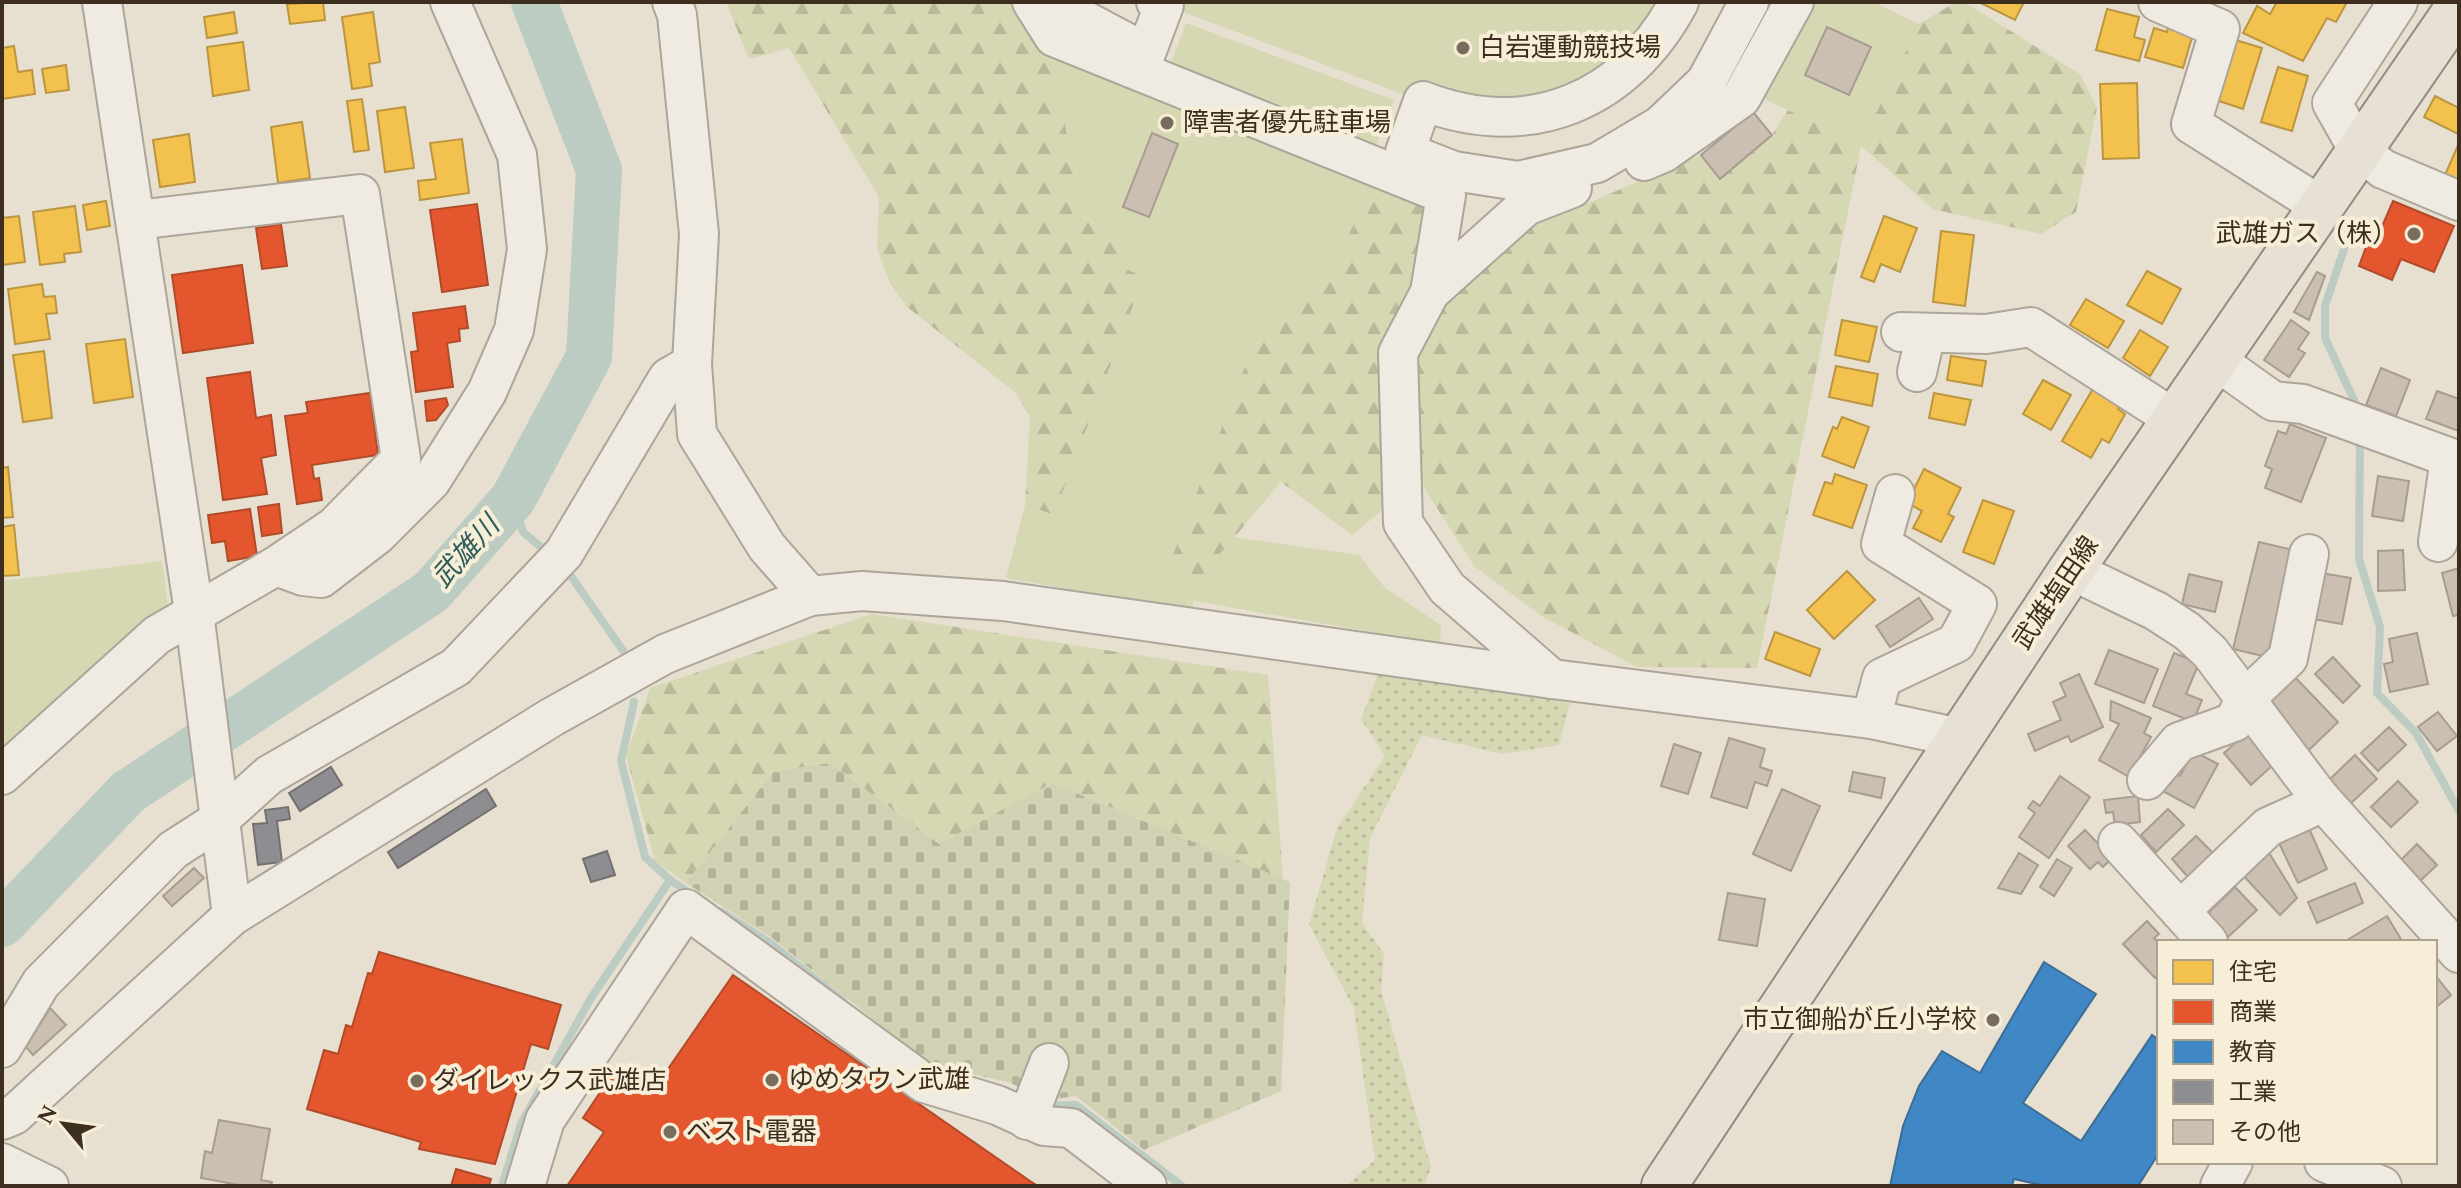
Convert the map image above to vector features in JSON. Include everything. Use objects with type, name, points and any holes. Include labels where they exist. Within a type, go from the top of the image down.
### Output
[{"type":"main road","name":"武雄塩田線","points":[[1664,1186],[2173,418],[2459,6]]},
{"type":"street","points":[[102,2],[194,624],[232,916]]},
{"type":"street","points":[[276,566],[303,576],[321,578],[377,535],[431,481],[487,392],[514,330],[527,249],[517,155],[450,2]]},
{"type":"street","points":[[672,2],[677,15],[699,234],[692,364],[697,434],[767,547],[810,596]]},
{"type":"street","points":[[1032,2],[1054,37],[1446,195],[1430,292],[1398,353],[1403,523],[1447,588],[1552,679]]},
{"type":"street","points":[[1064,2],[1084,20],[1146,53],[1164,5],[1156,2]]},
{"type":"street","points":[[1679,2],[1663,31],[1634,65],[1601,93],[1552,111],[1509,117],[1459,115],[1423,101],[1405,152],[1454,171],[1518,181],[1597,163],[1661,125],[1706,82],[1749,2]]},
{"type":"street","points":[[1430,292],[1526,206],[1663,153],[1741,98],[1794,2]]},
{"type":"street","points":[[2158,2],[2220,29],[2191,124],[2319,205]]},
{"type":"street","points":[[2398,2],[2332,103],[2358,149],[2383,169],[2459,201]]},
{"type":"street","points":[[2,775],[157,635],[194,624],[334,527],[401,459],[360,194],[136,220]]},
{"type":"street","points":[[1917,372],[1914,332],[1986,334],[2031,327],[2173,418]]},
{"type":"street","points":[[2214,359],[2273,401],[2303,404],[2454,460],[2438,542]]},
{"type":"street","points":[[2,1048],[41,983],[173,850],[218,821],[269,775],[456,667],[564,553],[668,378],[692,364]]},
{"type":"street","points":[[1871,719],[1882,678],[1956,643],[1977,604],[1881,544],[1895,494]]},
{"type":"street","points":[[2147,780],[2179,742],[2234,722],[2245,699],[2288,658],[2309,554]]},
{"type":"street","points":[[2071,570],[2156,611],[2187,631],[2210,652],[2319,797],[2450,944]]},
{"type":"street","points":[[2,1120],[14,1115],[232,916],[552,717],[665,654],[810,596],[862,591],[1003,601],[1552,679],[1871,719],[1960,738]]},
{"type":"street","points":[[2180,911],[2268,827],[2308,809],[2319,797]]},
{"type":"street","points":[[2118,842],[2206,940]]},
{"type":"street","points":[[525,1186],[545,1120],[686,909],[924,1083],[997,1105],[1038,1093],[1044,1126],[1071,1128],[1147,1186]]},
{"type":"street","points":[[2220,1186],[2232,1164]]},
{"type":"street","points":[[2329,1164],[2382,1186]]},
{"type":"street","points":[[8,1173],[49,1186]]},
{"type":"green space","points":[[726,2],[1018,2],[1051,57],[1085,220],[1138,240],[1144,277],[1054,515],[1025,505],[1030,416],[1016,393],[906,306],[889,281],[877,248],[879,197],[789,48],[749,59]]},
{"type":"green space","name":"白岩運動競技場","points":[[1156,2],[1679,2],[1601,93],[1459,115]]},
{"type":"green space","points":[[1808,2],[1873,2],[1919,24],[1861,145],[1762,98]]},
{"type":"green space","points":[[1956,2],[1964,2],[2080,74],[2097,108],[2076,212],[2041,234],[1933,209],[1861,146],[1757,668],[1637,667],[1543,617],[1474,566],[1423,486],[1409,375],[1426,322],[1517,233],[1701,155],[1720,178],[1772,135],[1788,110],[1861,144],[1919,24]]},
{"type":"green space","points":[[1186,23],[1394,100],[1375,150],[1167,74]]},
{"type":"green space","points":[[1051,57],[1374,183],[1316,301],[1275,309],[1259,330],[1169,565],[1200,578],[1234,537],[1359,555],[1385,588],[1441,625],[1440,644],[1194,601],[1191,611],[1006,578],[1025,505],[1054,515],[1144,277],[1126,269],[1138,240],[1085,220]]},
{"type":"green space","points":[[1374,183],[1425,208],[1427,242],[1382,358],[1384,509],[1352,535],[1281,482],[1200,578],[1169,565],[1259,329],[1275,309],[1316,300]]},
{"type":"green space","points":[[162,561],[168,605],[2,757],[2,581]]},
{"type":"green space","points":[[872,614],[1268,675],[1283,879],[1052,783],[939,844],[830,763],[773,772],[686,883],[655,861],[626,756],[650,688]]},
{"type":"green space","points":[[1378,674],[1570,703],[1559,745],[1502,754],[1422,735],[1370,838],[1362,923],[1384,954],[1381,990],[1431,1167],[1424,1186],[1346,1186],[1375,1160],[1354,1008],[1309,925],[1337,828],[1385,756],[1361,719]]},
{"type":"green space","points":[[830,763],[939,844],[1052,783],[1290,882],[1281,1091],[1144,1150],[1076,1096],[1049,1100],[1008,1082],[930,1065],[772,938],[686,883],[773,772]]},
{"type":"building: 住宅","points":[[323,2],[325,20],[290,24],[287,4]]},
{"type":"building: 住宅","points":[[1979,2],[2024,2],[2015,20]]},
{"type":"building: 住宅","points":[[2277,2],[2347,2],[2336,22],[2327,18],[2303,61],[2243,33],[2257,6],[2270,14]]},
{"type":"building: 住宅","points":[[2107,9],[2139,17],[2134,37],[2145,40],[2139,61],[2096,50]]},
{"type":"building: 住宅","points":[[234,12],[237,33],[207,38],[204,17]]},
{"type":"building: 住宅","points":[[373,12],[380,62],[369,64],[372,86],[352,89],[342,17]]},
{"type":"building: 住宅","points":[[2170,20],[2195,27],[2183,68],[2145,57],[2154,28],[2167,32]]},
{"type":"building: 住宅","points":[[2232,39],[2262,48],[2243,109],[2213,99]]},
{"type":"building: 住宅","points":[[243,42],[249,90],[213,96],[207,47]]},
{"type":"building: 住宅","points":[[14,46],[18,72],[32,70],[35,94],[2,99],[2,48]]},
{"type":"building: 住宅","points":[[66,65],[69,90],[46,93],[42,69]]},
{"type":"building: 住宅","points":[[2278,67],[2308,76],[2292,131],[2261,122]]},
{"type":"building: 住宅","points":[[2137,83],[2139,158],[2103,159],[2100,84]]},
{"type":"building: 住宅","points":[[2435,96],[2459,108],[2458,134],[2424,117]]},
{"type":"building: 住宅","points":[[362,99],[369,150],[354,152],[347,101]]},
{"type":"building: 住宅","points":[[405,107],[414,168],[385,172],[377,111]]},
{"type":"building: 住宅","points":[[302,122],[310,178],[278,183],[271,127]]},
{"type":"building: 住宅","points":[[189,134],[195,182],[160,187],[153,140]]},
{"type":"building: 住宅","points":[[462,139],[469,193],[420,200],[418,181],[436,179],[430,143]]},
{"type":"building: 住宅","points":[[2459,143],[2459,181],[2445,175]]},
{"type":"building: 住宅","points":[[106,201],[110,226],[87,230],[83,205]]},
{"type":"building: 住宅","points":[[75,206],[81,252],[64,254],[65,262],[40,265],[33,212]]},
{"type":"building: 住宅","points":[[19,216],[25,262],[2,265],[2,218]]},
{"type":"building: 住宅","points":[[1884,216],[1917,228],[1900,272],[1881,264],[1874,282],[1861,277]]},
{"type":"building: 住宅","points":[[1941,231],[1974,235],[1965,306],[1933,302]]},
{"type":"building: 住宅","points":[[2147,271],[2181,289],[2162,324],[2127,305]]},
{"type":"building: 住宅","points":[[42,284],[44,297],[55,296],[57,313],[46,314],[50,339],[15,344],[8,289]]},
{"type":"building: 住宅","points":[[2086,299],[2124,321],[2108,348],[2070,325]]},
{"type":"building: 住宅","points":[[1842,320],[1877,327],[1869,362],[1835,355]]},
{"type":"building: 住宅","points":[[2140,330],[2168,347],[2150,376],[2123,358]]},
{"type":"building: 住宅","points":[[125,339],[133,397],[94,403],[86,344]]},
{"type":"building: 住宅","points":[[44,351],[52,418],[23,422],[13,355]]},
{"type":"building: 住宅","points":[[1951,356],[1986,361],[1982,386],[1947,380]]},
{"type":"building: 住宅","points":[[1836,366],[1878,374],[1872,406],[1829,397]]},
{"type":"building: 住宅","points":[[2043,380],[2071,395],[2051,430],[2023,414]]},
{"type":"building: 住宅","points":[[2094,387],[2121,403],[2118,409],[2125,414],[2109,443],[2102,439],[2091,458],[2062,441]]},
{"type":"building: 住宅","points":[[1934,393],[1971,400],[1965,425],[1929,418]]},
{"type":"building: 住宅","points":[[1842,417],[1869,427],[1854,468],[1822,456],[1833,427],[1837,429]]},
{"type":"building: 住宅","points":[[8,467],[13,517],[2,518],[2,468]]},
{"type":"building: 住宅","points":[[1924,469],[1961,488],[1948,514],[1954,517],[1941,542],[1913,528],[1922,511],[1907,503]]},
{"type":"building: 住宅","points":[[1835,474],[1867,485],[1852,528],[1813,515],[1825,482],[1832,484]]},
{"type":"building: 住宅","points":[[1983,500],[2014,511],[1994,564],[1963,552]]},
{"type":"building: 住宅","points":[[14,525],[19,575],[2,576],[2,527]]},
{"type":"building: 住宅","points":[[1847,571],[1875,600],[1834,639],[1807,610]]},
{"type":"building: 住宅","points":[[1775,632],[1820,649],[1810,676],[1765,659]]},
{"type":"building: 商業","name":"武雄ガス（株）","points":[[2393,201],[2454,226],[2434,272],[2401,259],[2392,280],[2359,266],[2368,242],[2374,245]]},
{"type":"building: 商業","points":[[477,204],[488,285],[442,292],[430,210]]},
{"type":"building: 商業","points":[[281,224],[287,266],[262,269],[256,228]]},
{"type":"building: 商業","points":[[242,265],[253,343],[183,353],[172,275]]},
{"type":"building: 商業","points":[[465,306],[468,328],[459,329],[460,341],[447,343],[453,387],[416,392],[411,352],[418,351],[413,313]]},
{"type":"building: 商業","points":[[250,372],[256,418],[271,415],[276,455],[261,458],[267,494],[223,500],[207,378]]},
{"type":"building: 商業","points":[[370,393],[378,455],[312,465],[314,479],[319,478],[322,500],[297,504],[285,416],[308,413],[306,402]]},
{"type":"building: 商業","points":[[446,398],[448,405],[436,420],[427,421],[425,401]]},
{"type":"building: 商業","points":[[279,504],[282,533],[262,536],[258,507]]},
{"type":"building: 商業","points":[[250,509],[257,556],[228,561],[225,541],[212,543],[208,515]]},
{"type":"building: 商業","name":"ダイレックス武雄店","points":[[379,952],[561,1005],[548,1049],[531,1044],[495,1164],[419,1149],[421,1142],[307,1109],[324,1050],[338,1054],[346,1025],[352,1027],[368,973],[372,974]]},
{"type":"building: 商業","name":"ゆめタウン武雄","points":[[733,975],[1038,1186],[567,1186],[604,1132],[583,1118],[617,1067],[652,1092]]},
{"type":"building: 商業","points":[[456,1169],[491,1179],[489,1186],[451,1186]]},
{"type":"building: 教育","points":[[2044,962],[2096,994],[2023,1103],[2081,1141],[2152,1035],[2157,1039],[2157,1156],[2138,1186],[2046,1186],[2014,1179],[2012,1186],[1890,1186],[1903,1126],[1919,1086],[1942,1051],[1980,1073]]},
{"type":"building: 工業","points":[[331,767],[342,785],[300,811],[289,793]]},
{"type":"building: 工業","points":[[486,789],[496,806],[398,868],[388,852]]},
{"type":"building: 工業","points":[[288,807],[290,819],[277,821],[282,862],[258,865],[253,824],[267,823],[265,810]]},
{"type":"building: 工業","points":[[607,851],[615,875],[591,882],[583,859]]},
{"type":"building: その他","points":[[1827,27],[1871,47],[1849,95],[1805,75]]},
{"type":"building: その他","points":[[1753,112],[1772,135],[1720,179],[1701,155]]},
{"type":"building: その他","points":[[1152,133],[1178,144],[1149,217],[1123,207]]},
{"type":"building: その他","points":[[2317,272],[2325,276],[2309,320],[2294,312]]},
{"type":"building: その他","points":[[2291,320],[2309,333],[2298,349],[2305,353],[2289,377],[2264,360]]},
{"type":"building: その他","points":[[2381,368],[2410,380],[2396,416],[2366,405]]},
{"type":"building: その他","points":[[2437,391],[2459,399],[2459,431],[2426,419]]},
{"type":"building: その他","points":[[2290,424],[2326,438],[2301,502],[2265,488],[2272,469],[2265,466],[2278,431],[2286,434]]},
{"type":"building: その他","points":[[2378,476],[2409,481],[2403,521],[2372,516]]},
{"type":"building: その他","points":[[2259,542],[2293,550],[2267,657],[2233,649]]},
{"type":"building: その他","points":[[2403,550],[2405,590],[2378,591],[2378,551]]},
{"type":"building: その他","points":[[2459,568],[2459,615],[2453,616],[2442,573]]},
{"type":"building: その他","points":[[2321,573],[2351,578],[2342,624],[2313,619]]},
{"type":"building: その他","points":[[2189,574],[2222,582],[2215,612],[2182,604]]},
{"type":"building: その他","points":[[1919,598],[1933,619],[1890,647],[1876,626]]},
{"type":"building: その他","points":[[2417,633],[2428,684],[2390,692],[2384,664],[2393,662],[2389,639]]},
{"type":"building: その他","points":[[2109,650],[2158,669],[2144,703],[2095,684]]},
{"type":"building: その他","points":[[2174,653],[2199,663],[2186,694],[2202,700],[2193,722],[2153,706]]},
{"type":"building: その他","points":[[2333,657],[2360,686],[2343,703],[2315,674]]},
{"type":"building: その他","points":[[2079,674],[2103,727],[2071,742],[2068,736],[2035,751],[2028,734],[2061,720],[2053,702],[2066,696],[2060,683]]},
{"type":"building: その他","points":[[2292,674],[2338,722],[2309,750],[2263,702]]},
{"type":"building: その他","points":[[2111,701],[2151,718],[2144,733],[2151,737],[2129,777],[2099,760],[2119,724],[2110,720]]},
{"type":"building: その他","points":[[2438,712],[2457,736],[2437,751],[2418,727]]},
{"type":"building: その他","points":[[2389,727],[2406,745],[2378,771],[2361,753]]},
{"type":"building: その他","points":[[2246,733],[2273,765],[2251,785],[2224,753]]},
{"type":"building: その他","points":[[1729,738],[1765,749],[1760,767],[1772,771],[1767,786],[1755,782],[1747,808],[1711,797]]},
{"type":"building: その他","points":[[1674,744],[1701,753],[1688,794],[1661,786]]},
{"type":"building: その他","points":[[2193,751],[2218,764],[2194,808],[2159,789],[2169,770],[2180,776]]},
{"type":"building: その他","points":[[2355,755],[2377,779],[2350,804],[2328,781]]},
{"type":"building: その他","points":[[1853,772],[1885,778],[1881,798],[1849,791]]},
{"type":"building: その他","points":[[2060,776],[2090,797],[2049,858],[2019,837],[2035,813],[2028,808],[2033,801],[2040,806]]},
{"type":"building: その他","points":[[2398,781],[2418,802],[2391,827],[2371,807]]},
{"type":"building: その他","points":[[1782,789],[1820,806],[1791,871],[1753,854]]},
{"type":"building: その他","points":[[2138,796],[2140,822],[2115,825],[2113,812],[2106,813],[2104,800]]},
{"type":"building: その他","points":[[2168,809],[2184,825],[2156,852],[2141,835]]},
{"type":"building: その他","points":[[2308,826],[2327,869],[2298,883],[2278,841]]},
{"type":"building: その他","points":[[2085,830],[2112,858],[2103,867],[2098,862],[2090,869],[2068,846]]},
{"type":"building: その他","points":[[2196,836],[2213,853],[2188,877],[2172,859]]},
{"type":"building: その他","points":[[2417,844],[2437,865],[2419,882],[2400,861]]},
{"type":"building: その他","points":[[2266,848],[2297,898],[2280,915],[2240,872]]},
{"type":"building: その他","points":[[2019,853],[2038,865],[2021,894],[1998,888]]},
{"type":"building: その他","points":[[2057,859],[2072,868],[2054,896],[2040,887]]},
{"type":"building: その他","points":[[194,868],[204,878],[172,906],[163,896]]},
{"type":"building: その他","points":[[2355,883],[2363,903],[2317,923],[2308,902]]},
{"type":"building: その他","points":[[2235,887],[2257,910],[2228,937],[2207,914]]},
{"type":"building: その他","points":[[1728,893],[1765,899],[1757,946],[1719,940]]},
{"type":"building: その他","points":[[2387,916],[2401,940],[2347,940]]},
{"type":"building: その他","points":[[2147,921],[2159,934],[2154,938],[2157,941],[2155,978],[2123,944]]},
{"type":"building: その他","points":[[2437,978],[2451,995],[2437,1006]]},
{"type":"building: その他","points":[[50,1008],[66,1025],[33,1055],[26,1047]]},
{"type":"building: その他","points":[[219,1120],[270,1129],[261,1180],[272,1182],[271,1186],[244,1186],[201,1178],[205,1151],[212,1153]]},
{"type":"waterway","name":"武雄川","points":[[2,924],[128,792],[431,592],[513,499],[589,357],[599,170],[534,2]]},
{"type":"waterway","points":[[2350,231],[2325,306],[2325,338],[2360,413]]},
{"type":"waterway","points":[[2360,434],[2359,559],[2380,627],[2377,693],[2416,733],[2459,811]]},
{"type":"waterway","points":[[513,499],[523,532],[548,553]]},
{"type":"waterway","points":[[568,572],[624,652]]},
{"type":"waterway","points":[[634,702],[621,761],[645,857],[670,880],[693,895]]},
{"type":"waterway","points":[[502,1186],[521,1124],[591,998],[670,880]]},
{"type":"waterway","points":[[722,912],[770,943],[843,1001]]},
{"type":"waterway","points":[[1043,1106],[1076,1105],[1182,1186]]},
{"type":"place","name":"白岩運動競技場","points":[[1463,48]]},
{"type":"place","name":"障害者優先駐車場","points":[[1167,123]]},
{"type":"place","name":"武雄ガス（株）","points":[[2414,234]]},
{"type":"place","name":"市立御船が丘小学校","points":[[1993,1020]]},
{"type":"place","name":"ゆめタウン武雄","points":[[772,1080]]},
{"type":"place","name":"ダイレックス武雄店","points":[[417,1081]]},
{"type":"place","name":"ベスト電器","points":[[670,1132]]}]
